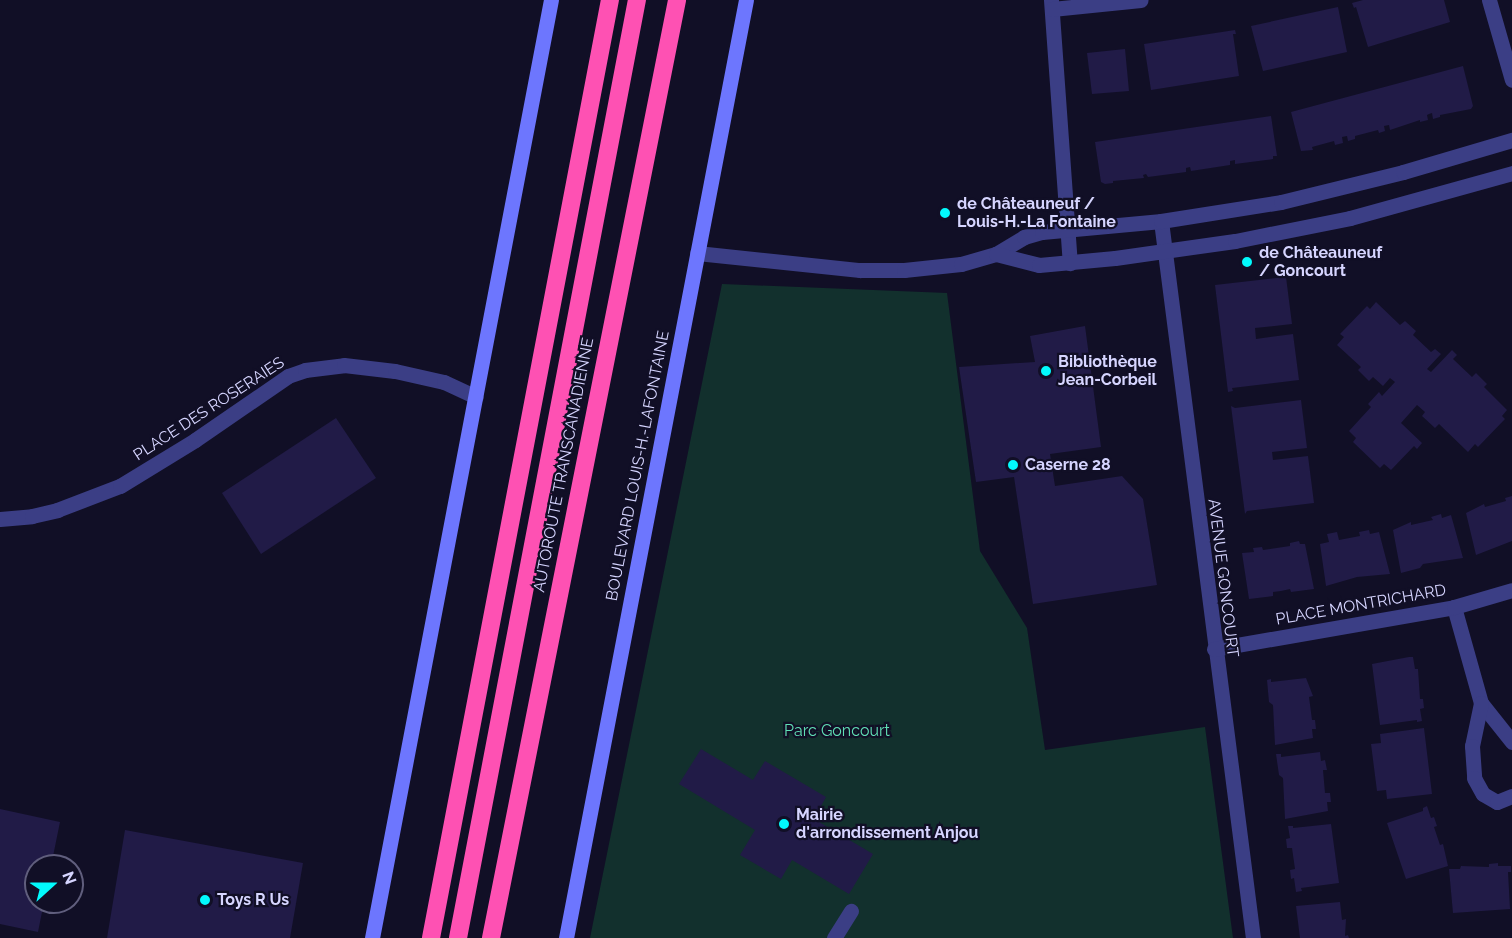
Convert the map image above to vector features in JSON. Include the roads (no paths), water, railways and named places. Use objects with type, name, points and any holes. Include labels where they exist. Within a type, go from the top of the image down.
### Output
[{"type":"highway","points":[[431,938],[610,0]]},
{"type":"highway","points":[[458,938],[637,0]]},
{"type":"highway","name":"AUTOROUTE TRANSCANADIENNE","points":[[491,938],[677,0]]},
{"type":"main road","points":[[372,938],[551,0]]},
{"type":"main road","name":"BOULEVARD LOUIS-H.-LAFONTAINE","points":[[566,938],[746,0]]},
{"type":"street","points":[[1070,263],[1051,4],[1141,0]]},
{"type":"street","points":[[1489,0],[1512,80]]},
{"type":"street","points":[[697,253],[860,270],[904,270],[961,264],[996,254],[1024,237],[1068,228],[1161,221],[1342,188],[1512,140]]},
{"type":"street","points":[[996,254],[1039,265],[1165,252],[1350,219],[1512,173]]},
{"type":"street","name":"AVENUE GONCOURT","points":[[1161,221],[1214,649],[1253,938]]},
{"type":"street","name":"PLACE DES ROSERAIES","points":[[0,519],[33,516],[57,510],[120,486],[195,440],[288,376],[305,370],[344,365],[395,372],[444,382],[476,397]]},
{"type":"street","name":"PLACE MONTRICHARD","points":[[1214,649],[1454,607],[1512,590]]},
{"type":"street","points":[[1454,607],[1481,703],[1512,742]]},
{"type":"street","points":[[1481,703],[1472,746],[1474,778],[1483,794],[1497,802],[1512,796]]},
{"type":"street","points":[[834,938],[851,911]]},
{"type":"place","name":"de Châteauneuf / Louis-H.-La Fontaine","points":[[945,213]]},
{"type":"place","name":"de Châteauneuf / Goncourt","points":[[1247,262]]},
{"type":"place","name":"Bibliothèque Jean-Corbeil","points":[[1046,371]]},
{"type":"place","name":"Caserne 28","points":[[1013,465]]},
{"type":"place","name":"Mairie d'arrondissement Anjou","points":[[784,824]]},
{"type":"place","name":"Toys R Us","points":[[205,900]]},
{"type":"park label","name":"Parc Goncourt","points":[[837,731]]}]
